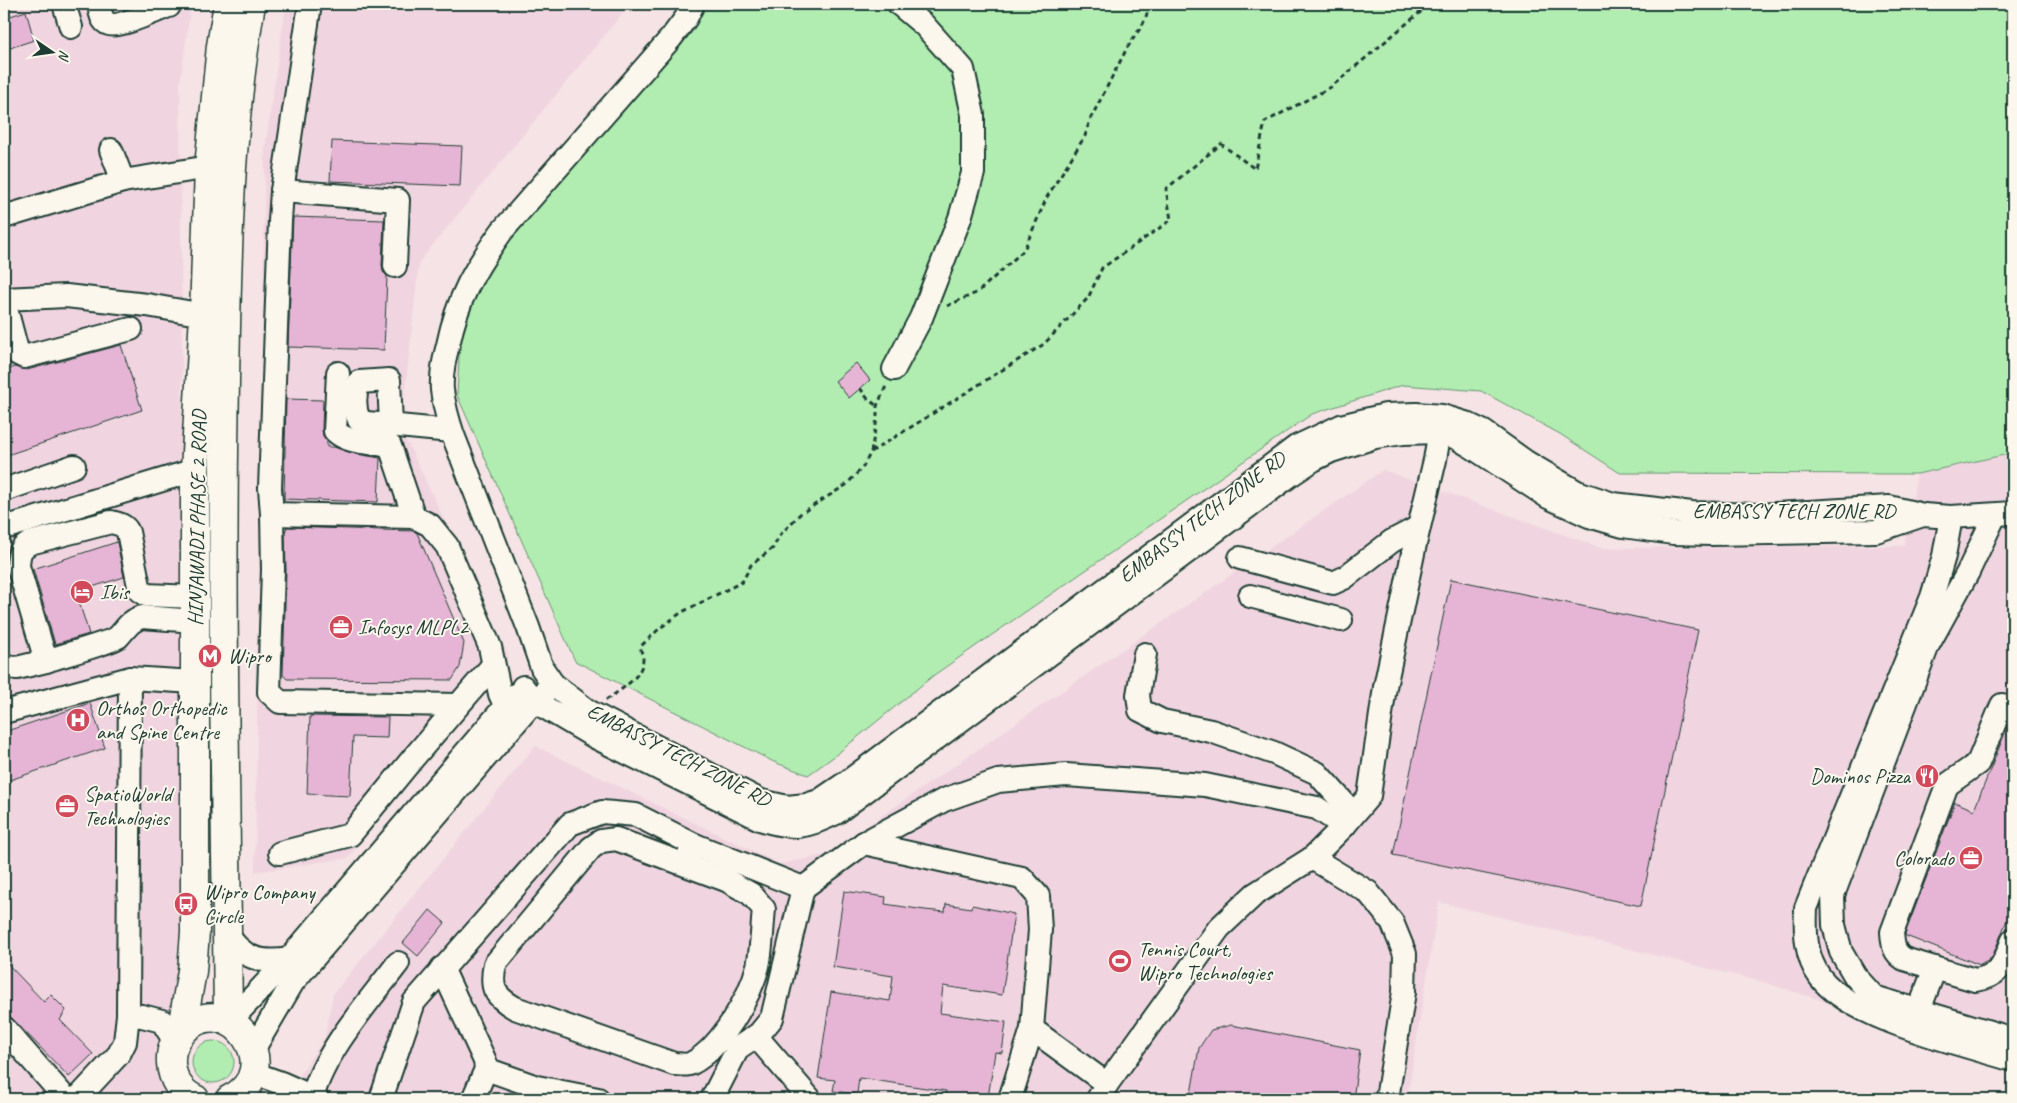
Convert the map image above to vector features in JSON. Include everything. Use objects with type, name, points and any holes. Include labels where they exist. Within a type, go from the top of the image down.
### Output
[{"type":"main road","name":"HINJAWADI PHASE 2 ROAD","points":[[187,1097],[177,1084],[172,1068],[172,1052],[178,1038],[192,970],[195,932],[195,470],[204,315],[209,167],[218,72],[228,4]]},
{"type":"main road","name":"HINJAWADI PHASE 2 ROAD","points":[[229,1022],[226,932],[223,466],[227,255],[235,120],[243,49],[251,4]]},
{"type":"main road","points":[[178,1038],[189,1026],[202,1020],[218,1019],[229,1022],[245,1033],[253,1062],[245,1088],[232,1099]]},
{"type":"street","points":[[64,4],[71,27]]},
{"type":"street","points":[[98,4],[102,19],[111,25],[154,12],[170,4]]},
{"type":"street","points":[[310,4],[282,191],[270,488],[273,570],[269,692],[280,702],[458,705]]},
{"type":"street","points":[[398,963],[333,1051],[316,1084],[315,1099],[281,1082],[253,1062],[293,982],[528,694],[548,676],[445,412],[442,388],[444,361],[461,297],[471,277],[502,231],[671,38],[686,18],[693,4]]},
{"type":"street","points":[[894,369],[921,318],[960,218],[973,173],[974,115],[963,69],[924,25],[899,4]]},
{"type":"street","points":[[111,150],[123,181]]},
{"type":"street","points":[[4,217],[123,181],[209,167]]},
{"type":"street","points":[[282,191],[398,200],[395,266]]},
{"type":"street","points":[[131,329],[24,357],[18,354],[4,300],[66,296],[147,305],[204,315]]},
{"type":"street","points":[[338,373],[335,431],[340,436],[353,440],[390,446],[414,517]]},
{"type":"street","name":"EMBASSY TECH ZONE RD","points":[[548,676],[588,711],[761,801],[787,807],[819,801],[1296,447],[1341,426],[1386,415],[1440,424],[1464,423],[1484,432],[1535,467],[1577,492],[1596,500],[1613,504],[1692,513],[1760,515],[1784,523],[1889,506],[1937,516],[2004,514]]},
{"type":"street","points":[[528,694],[595,737],[760,819],[780,826],[798,827],[812,824],[836,812],[1313,460],[1331,451],[1375,437],[1403,433],[1440,424],[1435,460],[1385,687],[1369,796],[1349,820],[1312,858],[1255,894],[1218,928],[1102,1091],[1032,1029]]},
{"type":"street","points":[[391,425],[452,431]]},
{"type":"street","points":[[4,490],[74,466]]},
{"type":"street","points":[[4,528],[195,470]]},
{"type":"street","points":[[272,514],[414,517],[430,525],[447,546],[490,647],[500,694],[505,706]]},
{"type":"street","points":[[2004,514],[1968,572],[1928,645],[1833,895],[1834,925],[1842,952],[1855,976],[1874,997],[2013,1039]]},
{"type":"street","points":[[1937,516],[1944,556],[1932,597],[1806,908],[1805,932],[1813,965],[1820,978],[1838,993],[1885,1020],[2013,1060]]},
{"type":"street","points":[[46,661],[18,566],[19,552],[30,543],[111,522],[126,527],[140,591],[146,595],[195,609]]},
{"type":"street","points":[[1240,558],[1333,583],[1344,578],[1392,541],[1419,527]]},
{"type":"street","points":[[1250,596],[1341,620]]},
{"type":"street","points":[[4,667],[18,668],[46,661],[118,637],[126,626],[135,619],[195,609]]},
{"type":"street","points":[[1145,654],[1138,695],[1140,710],[1162,722],[1211,731],[1274,753],[1317,773],[1349,820]]},
{"type":"street","points":[[280,852],[350,835],[493,664]]},
{"type":"street","points":[[4,712],[130,678],[194,682]]},
{"type":"street","points":[[4,1028],[66,1098],[78,1098],[119,1054],[125,1042],[128,1015],[130,678]]},
{"type":"street","points":[[229,1022],[290,959],[505,706],[528,694]]},
{"type":"street","points":[[2002,705],[1978,763],[1947,785],[1892,932],[1893,945],[1897,954],[1904,959],[1975,980],[1994,974],[2002,967],[2013,940]]},
{"type":"street","points":[[712,1099],[738,1048],[756,1036],[772,1018],[803,888],[864,843],[944,800],[998,781],[1066,775],[1204,785],[1317,808],[1349,820]]},
{"type":"street","points":[[381,1099],[414,1002],[570,824],[602,812],[636,815],[695,845],[803,888]]},
{"type":"street","points":[[616,839],[683,864],[726,880],[752,894],[764,909],[758,968],[744,1004],[706,1054],[690,1064],[674,1064],[515,1008],[502,1000],[493,988],[492,978],[495,964],[591,848],[601,841],[616,839]]},
{"type":"street","points":[[864,843],[1022,878],[1038,896],[1040,930],[1032,1029],[1010,1099]]},
{"type":"street","points":[[683,864],[695,845]]},
{"type":"street","points":[[1312,858],[1368,892],[1392,922],[1406,954],[1404,992],[1387,1099]]},
{"type":"street","points":[[226,932],[233,944],[245,953],[261,960],[272,962],[290,959]]},
{"type":"street","points":[[442,968],[485,1061],[486,1069],[473,1099]]},
{"type":"street","points":[[1919,1010],[1935,968]]},
{"type":"street","points":[[128,1015],[162,1021],[178,1038]]},
{"type":"street","points":[[756,1036],[810,1099]]},
{"type":"street","points":[[486,1069],[537,1087],[598,1099]]},
{"type":"path","points":[[921,318],[978,292],[1024,250],[1047,197],[1085,136],[1090,120],[1127,48],[1143,24],[1151,4]]},
{"type":"path","points":[[1423,10],[1424,4]]},
{"type":"path","points":[[871,452],[1044,344],[1088,298],[1102,268],[1172,220],[1166,189],[1221,144],[1255,169],[1265,122],[1331,87],[1430,4]]},
{"type":"path","points":[[588,711],[617,692],[639,672],[643,659],[640,647],[646,641],[682,612],[742,582],[751,565],[773,548],[780,536],[800,514],[846,485],[863,467],[871,452],[877,419],[877,406],[894,369]]},
{"type":"path","points":[[860,388],[868,399],[877,406]]},
{"type":"shaded area","points":[[4,4],[191,4],[180,83],[185,862],[168,1070],[163,1099],[4,1099]]},
{"type":"shaded area","points":[[286,4],[630,4],[419,262],[401,429],[509,657],[348,858],[255,872],[265,149]]},
{"type":"shaded area","points":[[2013,453],[2013,1061],[1763,982],[1439,902],[1407,1099],[284,1099],[325,1037],[333,994],[535,746],[780,864],[825,855],[1383,470],[1601,548],[1904,546],[1917,474]]},
{"type":"green space","points":[[705,4],[2013,4],[2013,453],[1917,474],[1620,473],[1560,434],[1481,391],[1403,385],[1312,414],[934,675],[832,758],[808,775],[774,762],[575,661],[457,395],[460,340],[480,280],[520,228],[693,31]]},
{"type":"green space","points":[[213,1041],[228,1047],[234,1062],[228,1077],[213,1083],[198,1077],[192,1062],[198,1047]]},
{"type":"building","points":[[26,11],[34,40],[4,50],[4,18]]},
{"type":"building","points":[[332,141],[462,146],[460,186],[330,181]]},
{"type":"building","points":[[293,217],[384,220],[382,265],[383,272],[387,276],[384,350],[288,347]]},
{"type":"building","points":[[121,345],[142,410],[4,456],[4,371],[15,367],[27,370]]},
{"type":"building","points":[[856,363],[870,380],[849,398],[835,381]]},
{"type":"building","points":[[286,399],[323,400],[322,430],[323,436],[327,441],[327,447],[380,458],[378,502],[284,499]]},
{"type":"building","points":[[287,527],[414,531],[417,533],[464,643],[460,667],[452,680],[287,679],[283,675],[286,570],[285,532]]},
{"type":"building","points":[[117,542],[124,577],[76,592],[89,634],[55,644],[33,569]]},
{"type":"building","points":[[1451,579],[1698,630],[1641,906],[1393,855]]},
{"type":"building","points":[[90,703],[105,748],[4,782],[4,732]]},
{"type":"building","name":"Colorado","points":[[2013,713],[2013,905],[1993,955],[1988,961],[1980,965],[1905,934],[1955,802],[1974,810]]},
{"type":"building","points":[[310,716],[388,717],[387,738],[353,737],[350,796],[307,794]]},
{"type":"building","points":[[844,891],[886,897],[885,904],[925,910],[945,912],[946,904],[971,908],[972,905],[1014,914],[1002,995],[943,986],[940,1013],[1006,1022],[1002,1053],[995,1052],[988,1098],[968,1095],[967,1099],[945,1099],[946,1091],[859,1078],[857,1094],[833,1091],[835,1080],[818,1078],[831,992],[890,1001],[893,976],[833,967]]},
{"type":"building","points":[[430,910],[445,923],[418,956],[403,943]]},
{"type":"building","points":[[4,960],[44,1002],[51,995],[66,1010],[60,1020],[93,1054],[69,1077],[4,1010]]},
{"type":"building","points":[[1231,1025],[1360,1050],[1353,1099],[1190,1099],[1199,1048],[1211,1030]]},
{"type":"place","name":"Ibis","points":[[82,592]]},
{"type":"place","name":"Infosys MLPL2","points":[[341,627]]},
{"type":"place","name":"Wipro","points":[[210,656]]},
{"type":"place","name":"Orthos Orthopedic and Spine Centre","points":[[78,720]]},
{"type":"place","name":"Dominos Pizza","points":[[1927,776]]},
{"type":"place","name":"SpatioWorld Technologies","points":[[67,806]]},
{"type":"place","name":"Colorado","points":[[1971,858]]},
{"type":"place","name":"Wipro Company Circle","points":[[186,904]]},
{"type":"place","name":"Tennis Court, Wipro Technologies","points":[[1120,961]]}]
